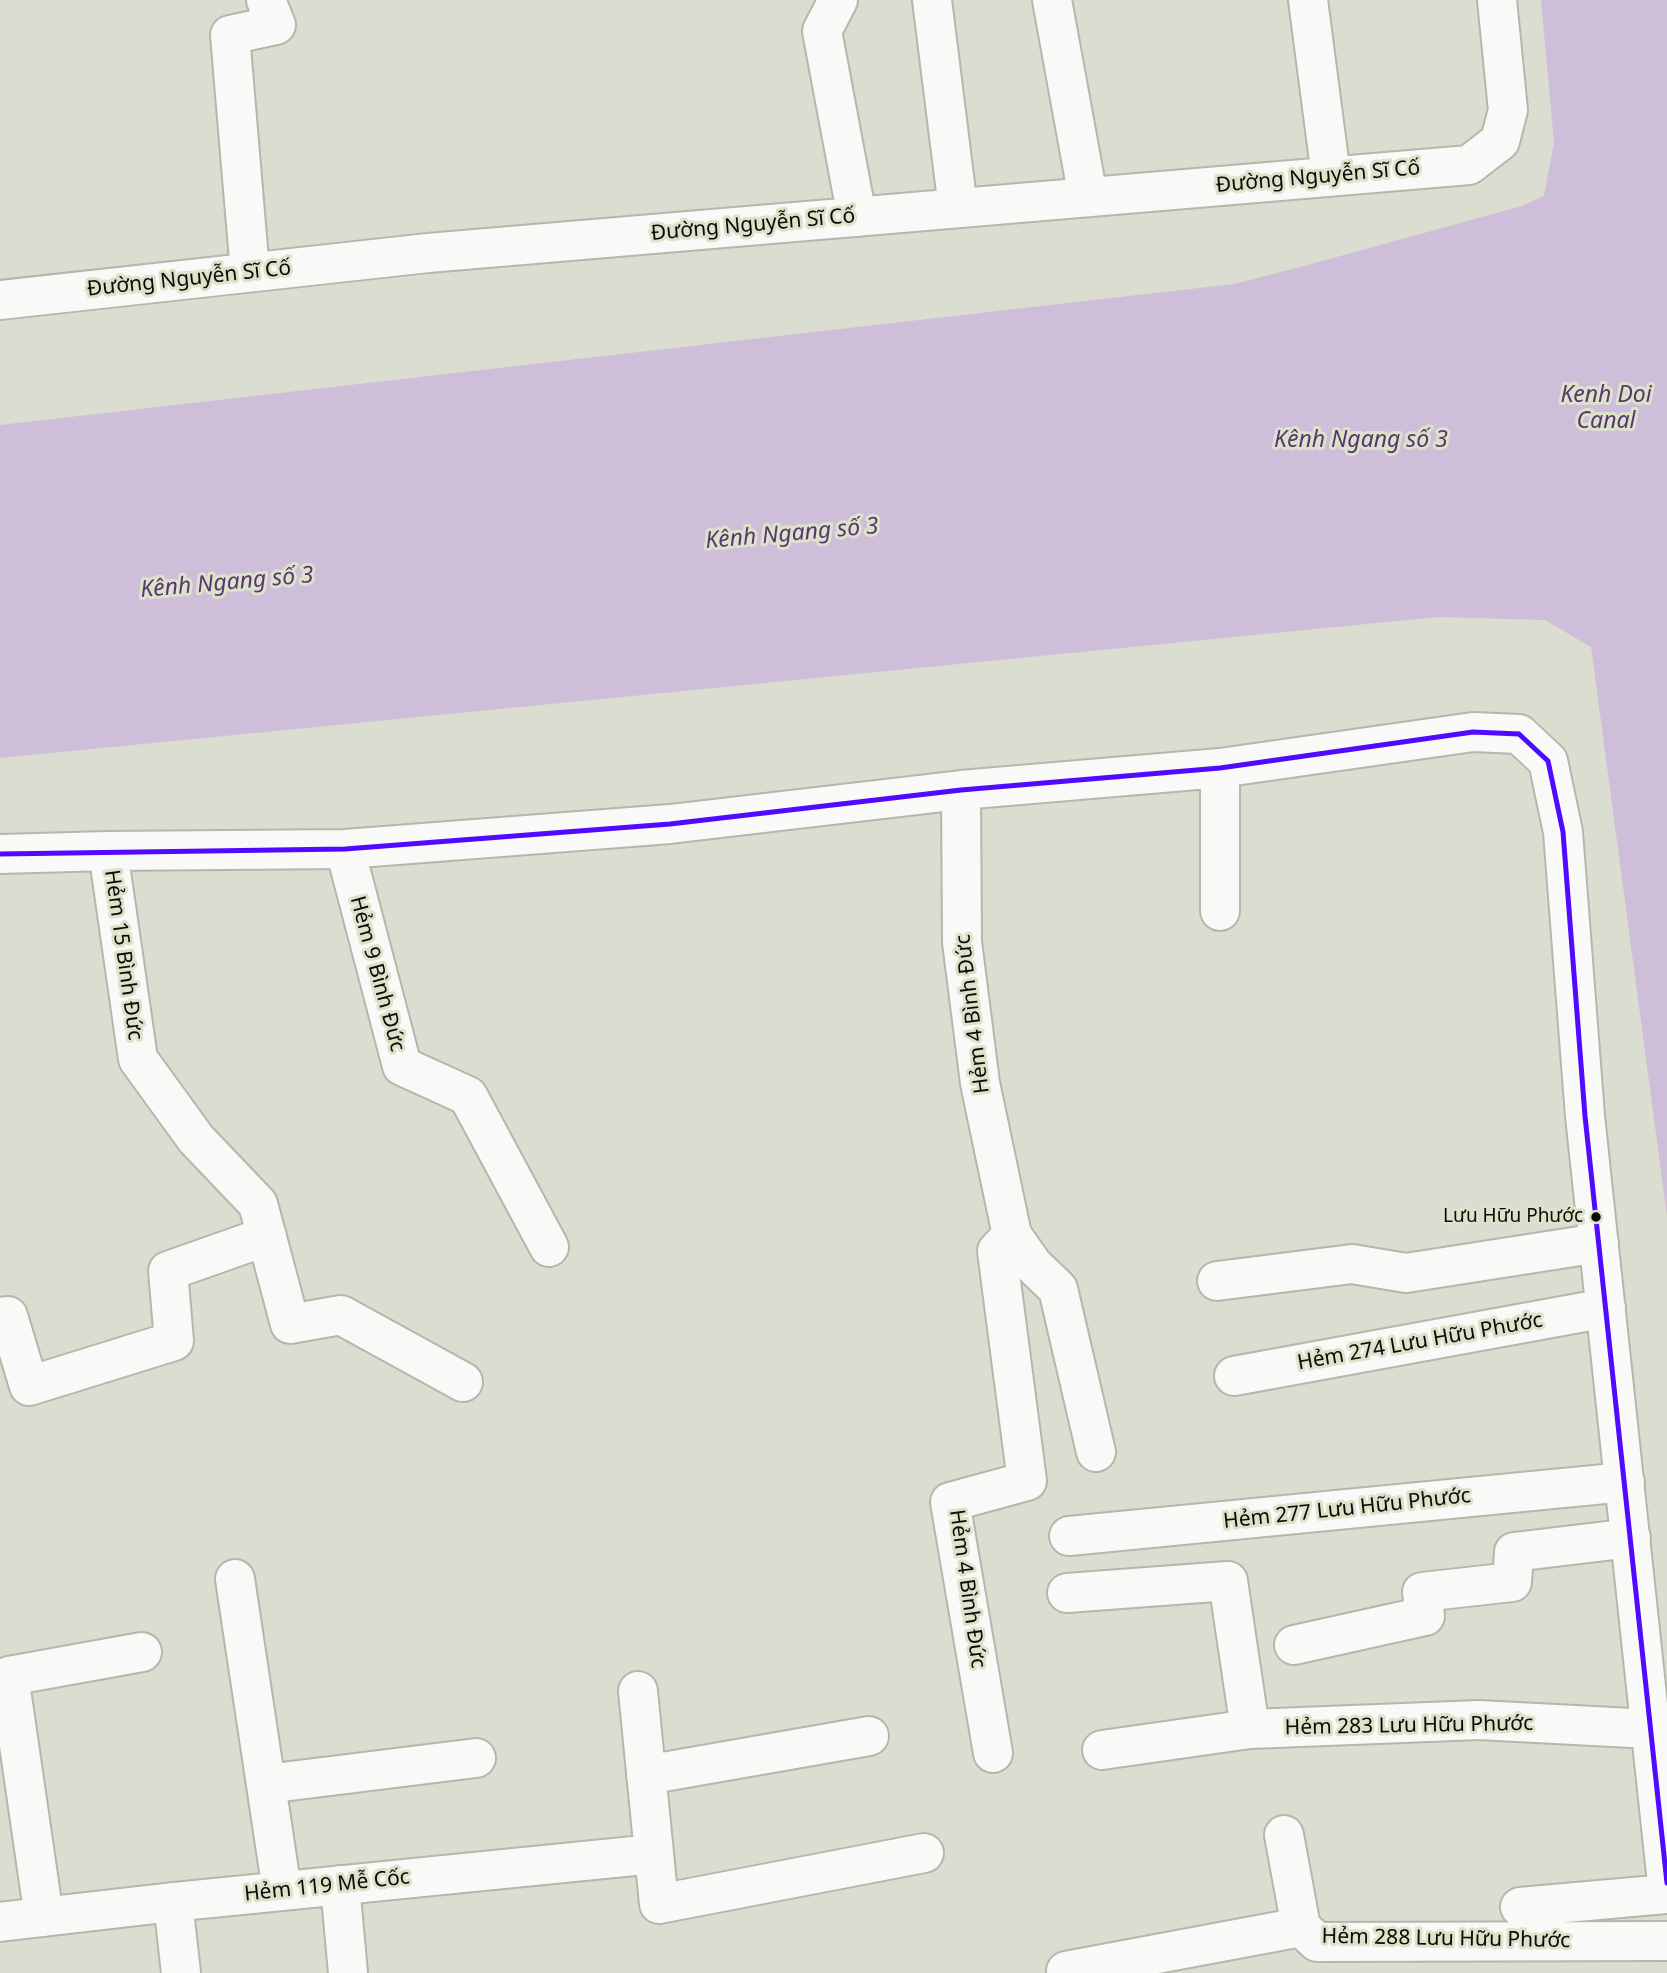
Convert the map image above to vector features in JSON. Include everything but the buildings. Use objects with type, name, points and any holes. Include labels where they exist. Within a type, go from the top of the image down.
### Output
[{"type":"street","points":[[250,272],[230,35],[276,25],[266,0]]},
{"type":"street","points":[[838,0],[822,31],[857,217]]},
{"type":"street","points":[[932,0],[958,208]]},
{"type":"street","points":[[1052,0],[1088,197]]},
{"type":"street","points":[[1308,0],[1331,176]]},
{"type":"street","name":"Đường Nguyễn Sĩ Cố","points":[[0,300],[428,253],[1469,165],[1500,141],[1508,110],[1497,0]]},
{"type":"street","points":[[0,854],[345,849],[670,824],[961,790],[1220,768],[1474,732],[1519,734],[1548,761],[1563,832],[1584,1103],[1667,1883]]},
{"type":"street","points":[[1220,768],[1220,911]]},
{"type":"street","name":"Hẻm 4 Bình Đức","points":[[961,790],[962,942],[980,1083],[1012,1235],[1033,1265],[1058,1289],[1096,1452]]},
{"type":"street","name":"Hẻm 9 Bình Đức","points":[[345,849],[402,1066],[468,1096],[549,1247]]},
{"type":"street","name":"Hẻm 15 Bình Đức","points":[[108,851],[138,1059],[196,1139],[258,1204],[290,1324],[341,1315],[463,1382]]},
{"type":"street","name":"Hẻm 4 Bình Đức","points":[[993,1753],[950,1502],[1027,1481],[998,1251],[1012,1235]]},
{"type":"street","points":[[0,1317],[8,1316],[29,1386],[174,1341],[168,1271],[267,1236]]},
{"type":"street","points":[[1217,1281],[1352,1264],[1406,1273],[1599,1243]]},
{"type":"street","name":"Hẻm 274 Lưu Hữu Phước","points":[[1234,1376],[1606,1308]]},
{"type":"street","name":"Hẻm 277 Lưu Hữu Phước","points":[[1069,1536],[1625,1482]]},
{"type":"street","points":[[1294,1646],[1425,1616],[1422,1592],[1512,1582],[1514,1552],[1631,1538]]},
{"type":"street","points":[[234,1579],[282,1891]]},
{"type":"street","points":[[1067,1593],[1228,1581],[1250,1729]]},
{"type":"street","points":[[44,1917],[9,1676],[142,1652]]},
{"type":"street","points":[[638,1691],[659,1904],[924,1853]]},
{"type":"street","name":"Hẻm 283 Lưu Hữu Phước","points":[[1102,1750],[1250,1729],[1479,1720],[1651,1729]]},
{"type":"street","points":[[646,1775],[869,1736]]},
{"type":"street","points":[[266,1784],[476,1758]]},
{"type":"street","points":[[1284,1835],[1301,1927]]},
{"type":"street","name":"Hẻm 119 Mễ Cốc","points":[[0,1922],[654,1854]]},
{"type":"street","points":[[340,1885],[348,1973]]},
{"type":"street","points":[[1520,1907],[1667,1894]]},
{"type":"street","points":[[173,1902],[181,1973]]},
{"type":"street","name":"Hẻm 288 Lưu Hữu Phước","points":[[1066,1971],[1301,1927],[1317,1942],[1667,1941]]},
{"type":"water","name":"Kênh Ngang số 3","points":[[1541,0],[1667,0],[1667,1216],[1591,647],[1545,620],[1438,617],[0,758],[0,425],[1234,284],[1522,206],[1544,196],[1554,142]]},
{"type":"transit line","points":[[0,854],[345,849],[670,824],[961,790],[1220,768],[1473,732],[1519,734]]},
{"type":"transit line","points":[[1519,734],[1548,761],[1563,832],[1585,1116],[1667,1883]]},
{"type":"place","name":"Lưu Hữu Phước","points":[[1596,1217]]},
{"type":"water label","name":"Kenh Doi Canal","points":[[1606,408]]}]
